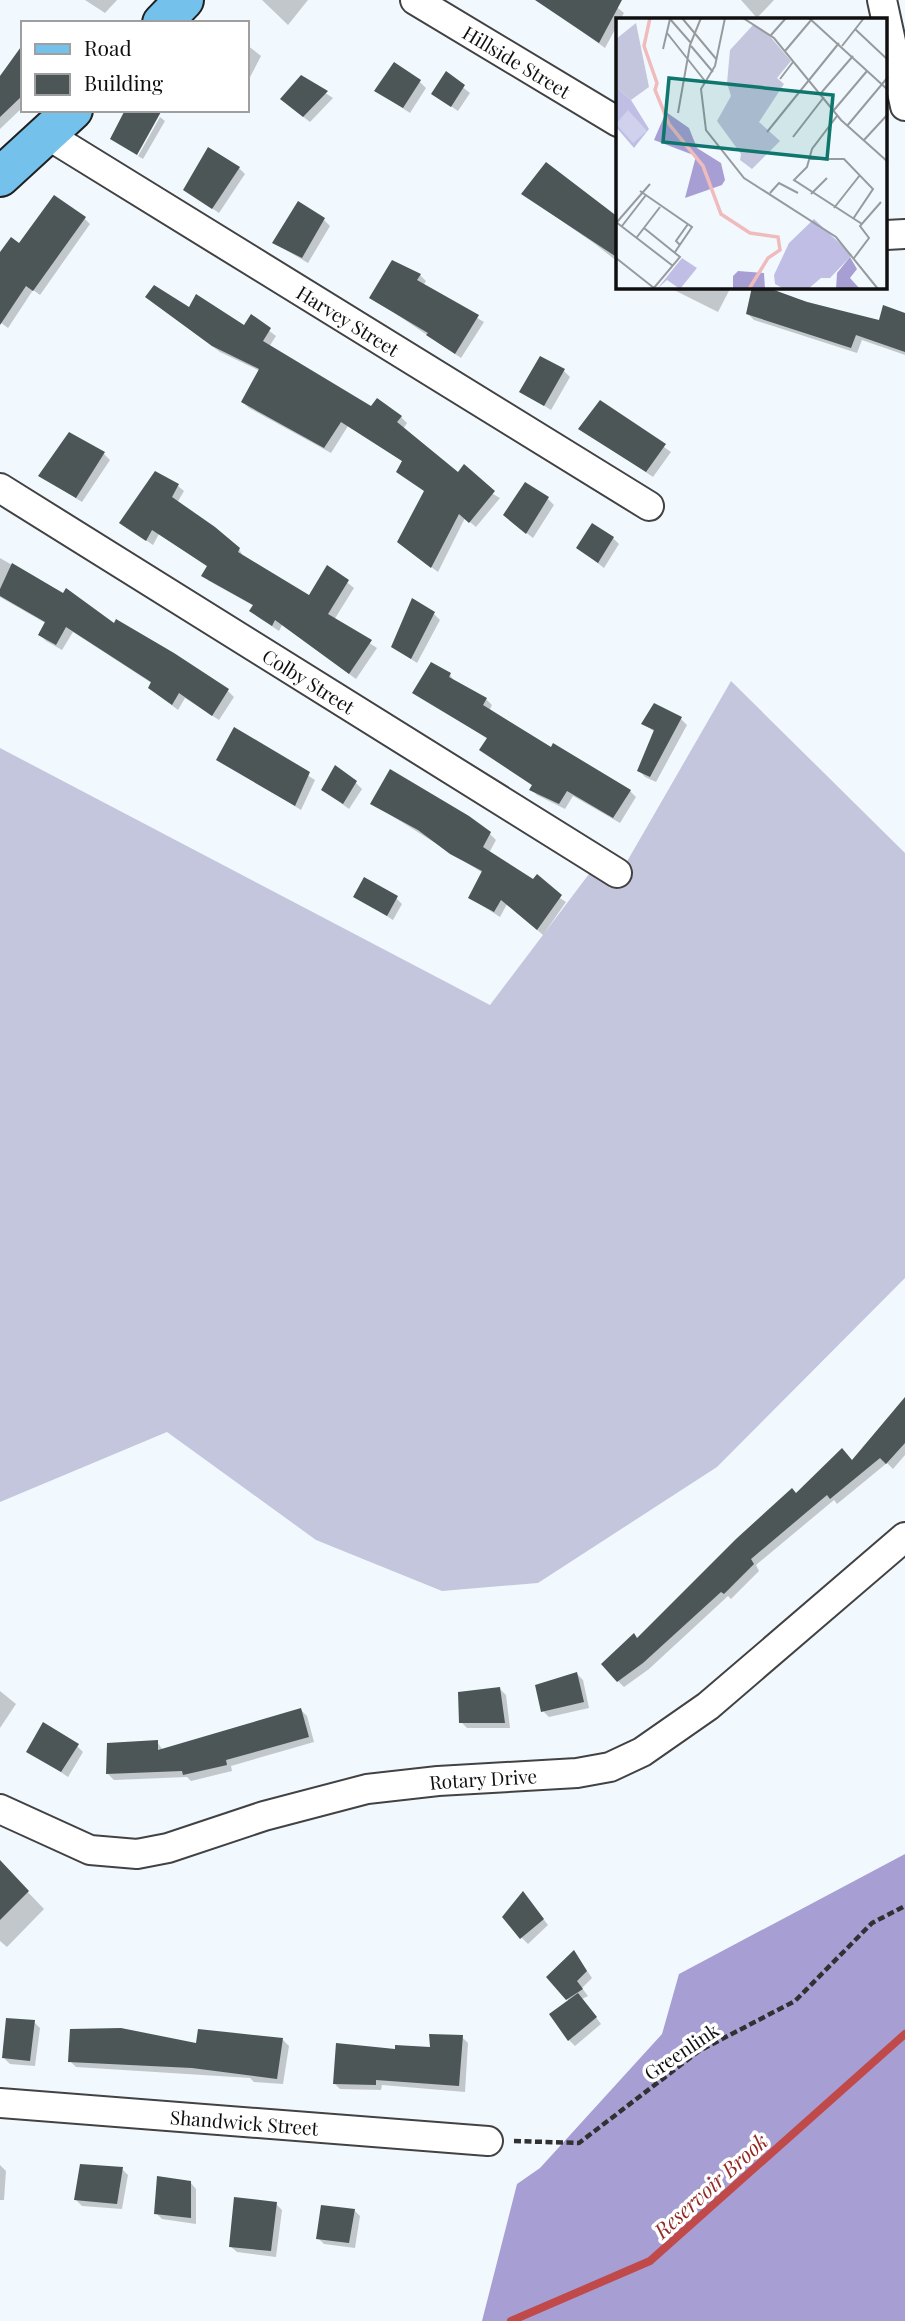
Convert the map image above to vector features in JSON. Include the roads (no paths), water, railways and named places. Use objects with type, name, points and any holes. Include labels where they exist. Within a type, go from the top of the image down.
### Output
[{"type":"main road","points":[[164,21],[184,0]]},
{"type":"main road","points":[[0,177],[60,122]]},
{"type":"street","name":"Hillside Street","points":[[415,0],[616,121]]},
{"type":"street","points":[[883,0],[887,18]]},
{"type":"street","points":[[888,24],[905,106]]},
{"type":"street","name":"Harvey Street","points":[[60,122],[649,506]]},
{"type":"street","name":"Colby Street","points":[[0,488],[617,873]]},
{"type":"street","name":"Rotary Drive","points":[[0,1809],[90,1850],[136,1854],[168,1848],[323,1799],[377,1788],[578,1773],[610,1767],[642,1752],[708,1706],[905,1537]]},
{"type":"street","name":"Shandwick Street","points":[[0,2104],[488,2141]]},
{"type":"waterway","name":"Reservoir Brook","points":[[511,2321],[650,2261],[905,2034]]}]
